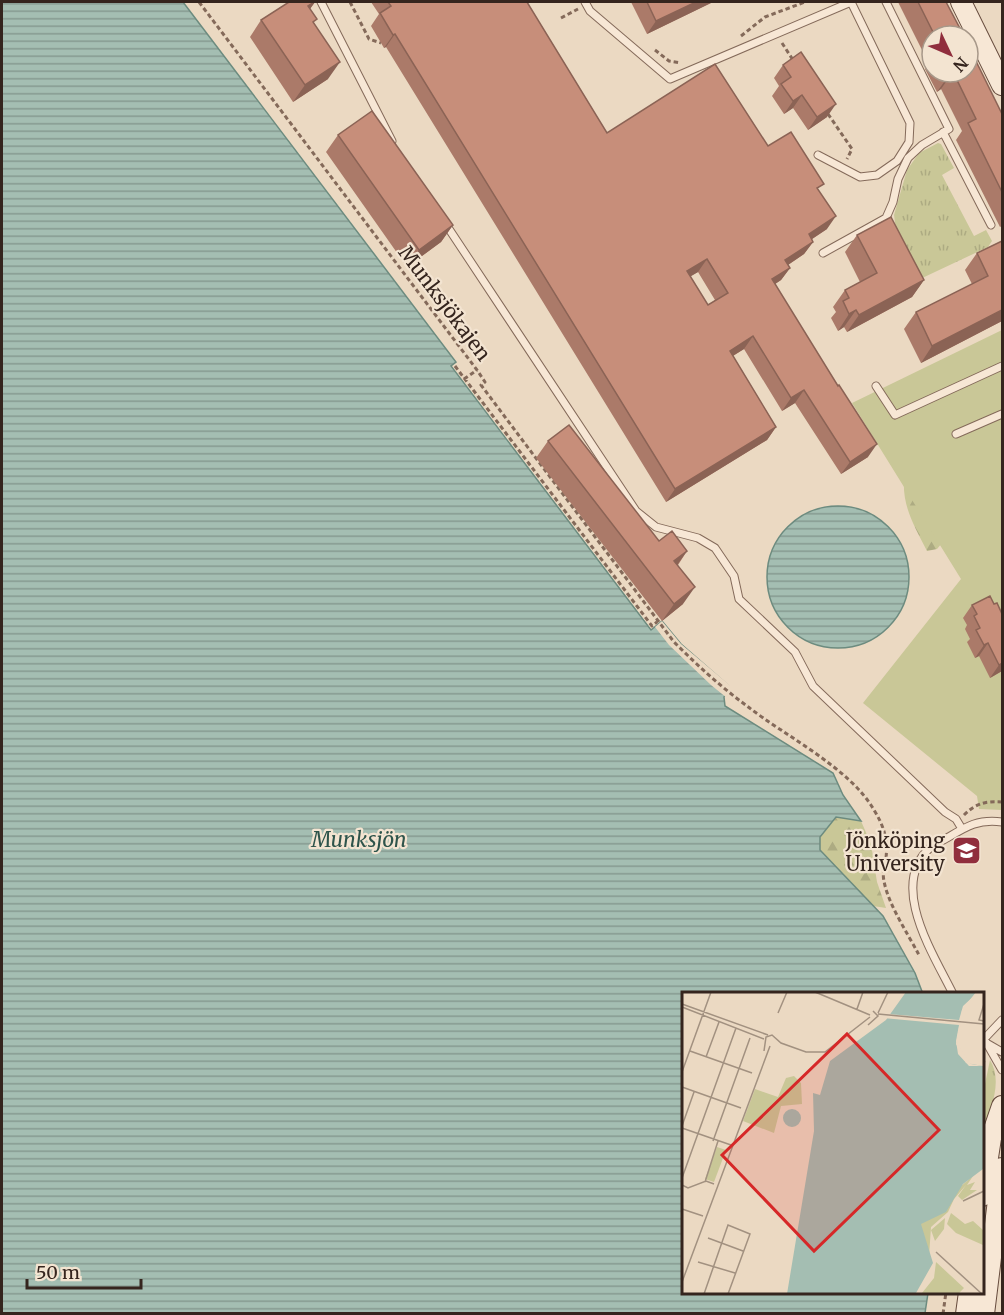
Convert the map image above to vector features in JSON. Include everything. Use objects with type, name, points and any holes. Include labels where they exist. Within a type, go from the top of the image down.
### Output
[{"type":"main road","points":[[962,2],[1002,85]]},
{"type":"main road","points":[[983,1184],[991,1138],[1002,1106]]},
{"type":"main road","points":[[984,1314],[1002,1168]]},
{"type":"main road","points":[[966,1314],[969,1294]]},
{"type":"lane","points":[[321,2],[398,151]]},
{"type":"lane","points":[[585,2],[590,11],[670,79],[851,2],[910,123],[909,142],[897,161],[877,175],[860,177],[818,156]]},
{"type":"lane","points":[[823,253],[886,218],[893,202],[898,179],[908,158],[922,145],[949,129],[886,2]]},
{"type":"lane","points":[[943,132],[991,225]]},
{"type":"lane","points":[[437,211],[636,511],[656,527],[698,538],[715,548],[734,576],[739,599],[795,652],[813,686],[945,812],[956,819],[962,829]]},
{"type":"lane","points":[[876,386],[895,415],[1002,366]]},
{"type":"lane","points":[[956,434],[1002,414]]},
{"type":"lane","points":[[952,992],[917,916],[912,889],[916,867],[931,847],[970,824],[990,820],[1002,822]]},
{"type":"lane","points":[[984,1040],[1002,1020]]},
{"type":"lane","points":[[984,1040],[1002,1052]]},
{"type":"lane","points":[[984,1040],[1002,1070]]},
{"type":"path","name":"Munksjökajen","points":[[199,2],[477,370],[485,382],[481,385],[658,622]]},
{"type":"path","points":[[350,2],[369,39],[381,44]]},
{"type":"path","points":[[738,38],[765,17],[805,2]]},
{"type":"path","points":[[765,17],[795,62]]},
{"type":"path","points":[[651,47],[669,61],[683,64]]},
{"type":"path","points":[[826,111],[852,149],[841,169]]},
{"type":"path","points":[[454,366],[652,626],[658,622],[674,642],[706,673],[748,707],[825,761],[862,793],[883,826],[887,842],[884,881],[893,904],[924,964]]},
{"type":"path","points":[[464,378],[477,370]]},
{"type":"path","points":[[943,1314],[946,1294]]},
{"type":"green space","points":[[938,143],[941,144],[954,168],[942,175],[974,236],[986,230],[992,241],[988,247],[918,280],[896,230],[894,215],[907,170],[919,153]]},
{"type":"green space","points":[[1002,330],[1002,810],[979,809],[977,796],[863,703],[961,579],[852,403]]},
{"type":"green space","points":[[904,477],[942,543],[937,549],[927,551],[913,524],[905,498]]},
{"type":"green space","points":[[836,817],[861,821],[871,844],[877,882],[886,908],[873,906],[820,850],[820,837]]},
{"type":"green space","points":[[990,1060],[996,1078],[994,1097],[983,1133],[983,1093]]},
{"type":"water","name":"Munksjön","points":[[2,2],[183,2],[456,362],[451,366],[651,630],[662,621],[681,644],[729,686],[724,697],[725,706],[833,773],[843,795],[861,821],[836,817],[820,837],[820,850],[883,916],[915,973],[922,992],[682,992],[682,1294],[928,1294],[925,1313],[2,1314]]},
{"type":"water","points":[[838,506],[865,512],[888,527],[903,550],[909,577],[903,604],[888,627],[865,642],[838,648],[811,642],[788,627],[773,604],[767,577],[773,550],[788,527],[811,512]]},
{"type":"pier","points":[[662,621],[681,644],[732,687],[727,698],[669,645],[655,627]]},
{"type":"building","points":[[289,2],[314,2],[308,6],[317,19],[313,22],[340,62],[305,85],[261,20]]},
{"type":"building","points":[[388,2],[527,2],[607,133],[715,64],[768,146],[791,132],[824,184],[817,188],[836,216],[809,234],[813,242],[785,260],[790,268],[772,279],[877,444],[850,462],[804,390],[791,398],[753,336],[730,351],[776,427],[675,489],[380,13],[391,6]],"holes":[[[707,259],[728,293],[708,305],[687,271]]]},
{"type":"building","points":[[647,2],[696,2],[656,21]]},
{"type":"building","points":[[918,2],[946,2],[958,24],[929,24]]},
{"type":"building","points":[[801,52],[836,104],[817,117],[802,95],[793,101],[781,84],[791,77],[783,65]]},
{"type":"building","points":[[980,69],[1002,114],[1002,192],[968,123],[976,119],[959,84],[980,84]]},
{"type":"building","points":[[372,111],[453,225],[419,250],[338,135]]},
{"type":"building","points":[[891,217],[924,280],[859,315],[856,310],[849,314],[843,301],[849,298],[845,290],[877,273],[857,235]]},
{"type":"building","points":[[1002,241],[1002,310],[932,346],[916,312],[988,276],[977,253]]},
{"type":"building","points":[[569,425],[659,541],[672,531],[687,551],[674,561],[695,587],[674,604],[548,441]]},
{"type":"building","points":[[990,596],[994,604],[997,603],[1002,614],[1002,663],[999,665],[988,643],[984,645],[976,630],[980,628],[972,605]]},
{"type":"place","name":"Jönköping University","points":[[966,851]]}]
